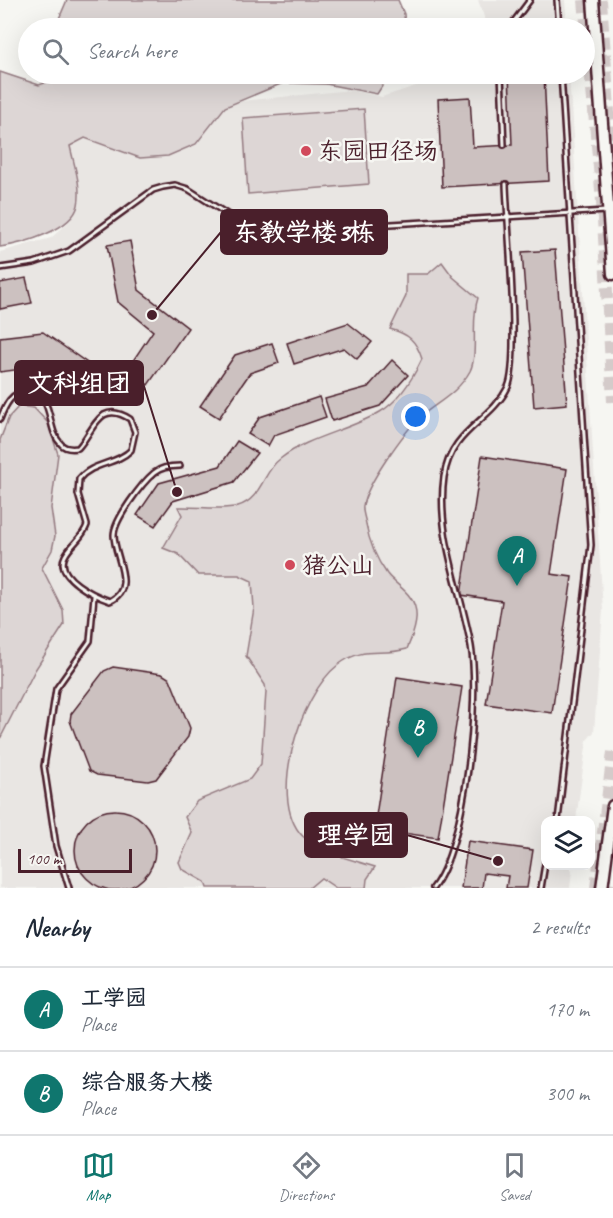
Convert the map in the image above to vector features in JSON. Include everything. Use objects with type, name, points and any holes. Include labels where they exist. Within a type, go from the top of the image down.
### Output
[{"type":"main road","points":[[593,0],[594,18]]},
{"type":"main road","points":[[595,28],[613,274]]},
{"type":"main road","points":[[602,888],[613,806]]},
{"type":"lane","points":[[516,18],[530,0]]},
{"type":"lane","points":[[557,0],[558,18]]},
{"type":"lane","points":[[501,84],[504,145]]},
{"type":"lane","points":[[558,816],[591,545],[562,84]]},
{"type":"lane","points":[[433,888],[442,877],[461,820],[475,693],[471,648],[442,512],[444,476],[451,452],[464,433],[500,399],[509,384],[513,353],[506,184]]},
{"type":"lane","points":[[0,268],[34,263],[69,251],[153,190],[175,185],[188,189],[241,223],[274,231],[608,210]]},
{"type":"lane","points":[[0,419],[13,397],[19,393],[34,393],[45,401],[62,447],[70,449],[78,448],[94,422],[105,415],[122,414],[130,419],[135,432],[131,450],[123,457],[85,473],[78,487],[87,525],[81,537],[66,554],[64,567],[69,576],[94,596],[110,601],[117,598],[124,582],[114,533],[121,516],[154,473],[168,467],[180,466]]},
{"type":"lane","points":[[69,888],[56,846],[44,766],[57,689],[90,641],[94,596]]},
{"type":"lane","points":[[541,888],[544,870]]},
{"type":"shaded area","points":[[67,0],[398,0],[404,18],[59,18]]},
{"type":"shaded area","points":[[478,0],[565,0],[566,18],[484,18]]},
{"type":"shaded area","points":[[0,72],[18,78],[18,84],[39,85],[281,84],[225,107],[196,144],[168,156],[140,158],[85,138],[70,146],[79,190],[78,205],[74,214],[67,222],[45,234],[21,243],[0,247]]},
{"type":"shaded area","points":[[326,84],[384,84],[377,94]]},
{"type":"shaded area","points":[[422,84],[570,84],[603,610],[594,732],[587,740],[577,816],[541,816],[541,870],[572,870],[570,888],[0,888],[0,252],[51,238],[71,220],[64,147],[94,131],[160,153],[196,145],[225,107],[241,101],[351,90],[382,97]]},
{"type":"shaded area","name":"东园田径场","points":[[364,109],[369,184],[248,194],[243,118]]},
{"type":"shaded area","points":[[442,262],[453,277],[478,298],[473,364],[460,385],[420,417],[405,434],[371,485],[363,508],[369,537],[380,563],[414,603],[416,616],[414,629],[407,649],[356,655],[338,665],[324,679],[300,724],[292,750],[288,777],[288,802],[294,823],[306,839],[317,847],[340,849],[342,857],[375,867],[367,879],[366,888],[336,888],[321,878],[309,888],[207,888],[205,882],[182,869],[179,862],[192,833],[185,817],[197,801],[250,779],[261,764],[266,692],[265,685],[246,656],[254,608],[252,581],[239,575],[198,575],[178,554],[163,548],[182,515],[178,507],[238,506],[252,497],[274,464],[291,451],[368,419],[393,402],[410,381],[422,359],[417,347],[410,339],[390,329],[406,296],[406,274],[428,274]]},
{"type":"shaded area","points":[[19,406],[34,408],[48,423],[58,454],[51,508],[55,536],[52,550],[42,568],[63,610],[64,625],[35,670],[0,739],[0,440],[9,417]]},
{"type":"building","points":[[509,84],[544,84],[549,181],[442,187],[438,99],[470,97],[473,147],[512,145]]},
{"type":"building","points":[[130,241],[139,290],[188,328],[148,385],[128,368],[153,331],[118,302],[107,245]]},
{"type":"building","points":[[555,250],[567,404],[534,407],[522,252]]},
{"type":"building","points":[[26,278],[32,303],[0,309],[0,283]]},
{"type":"building","points":[[348,323],[372,342],[357,359],[344,348],[294,364],[287,343]]},
{"type":"building","points":[[43,332],[90,365],[71,391],[37,367],[0,372],[0,337]]},
{"type":"building","points":[[272,343],[279,363],[250,373],[219,418],[200,406],[235,355]]},
{"type":"building","points":[[392,360],[408,375],[380,406],[332,421],[325,399],[368,387]]},
{"type":"building","points":[[319,397],[326,417],[274,435],[268,446],[248,434],[260,417]]},
{"type":"building","points":[[237,441],[257,453],[234,482],[173,501],[155,526],[137,515],[159,483],[220,466]]},
{"type":"building","points":[[482,456],[567,469],[551,574],[572,577],[552,713],[486,704],[502,601],[461,595]]},
{"type":"building","points":[[113,667],[162,674],[170,679],[190,728],[188,737],[156,779],[148,781],[97,775],[89,771],[70,721],[71,714],[104,671]]},
{"type":"building","points":[[397,677],[462,687],[438,838],[374,829]]},
{"type":"building","points":[[107,811],[123,811],[137,817],[148,828],[154,842],[154,858],[148,872],[137,883],[126,888],[104,888],[93,883],[82,872],[76,858],[76,842],[82,828],[93,817]]},
{"type":"building","points":[[468,841],[533,850],[527,888],[506,888],[508,876],[484,873],[482,888],[461,888]]},
{"type":"tunnel","points":[[584,0],[586,18]]},
{"type":"tunnel","points":[[601,0],[613,163]]},
{"type":"tunnel","points":[[592,84],[602,201],[613,402]]},
{"type":"tunnel","points":[[596,888],[613,752]]},
{"type":"tunnel","points":[[612,888],[613,884]]},
{"type":"place","name":"东园田径场","points":[[306,151]]},
{"type":"place","name":"东教学楼3栋","points":[[152,315]]},
{"type":"place","name":"文科组团","points":[[177,492]]},
{"type":"place","name":"猪公山","points":[[290,565]]},
{"type":"place","name":"工学园","points":[[517,586]]},
{"type":"place","name":"综合服务大楼","points":[[418,758]]},
{"type":"place","name":"理学园","points":[[498,861]]}]
